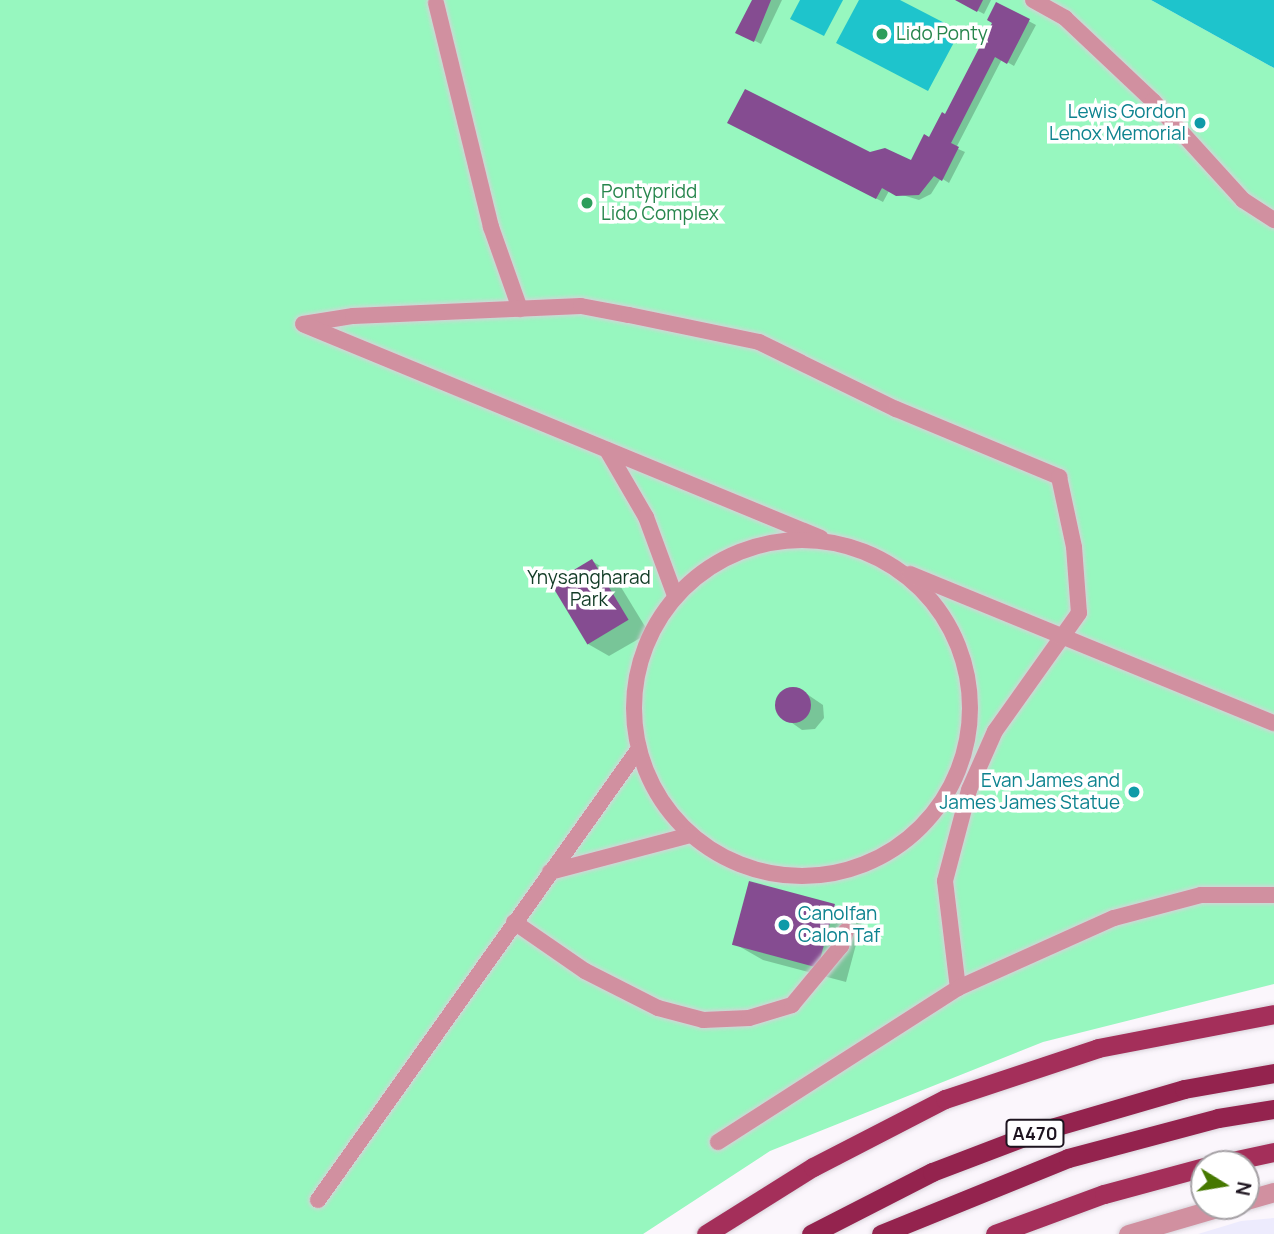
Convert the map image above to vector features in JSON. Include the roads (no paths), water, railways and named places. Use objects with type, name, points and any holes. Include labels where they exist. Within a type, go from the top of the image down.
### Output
[{"type":"highway","name":"A470","points":[[811,1234],[932,1172],[1037,1132],[1184,1089],[1274,1073]]},
{"type":"highway","name":"A470","points":[[881,1234],[1068,1158],[1218,1118],[1274,1109]]},
{"type":"main road","points":[[706,1234],[813,1167],[945,1099],[1098,1048],[1274,1014]]},
{"type":"main road","points":[[995,1234],[1104,1194],[1190,1171]]},
{"type":"street","points":[[1128,1234],[1190,1216]]},
{"type":"lane","points":[[1033,0],[1065,19],[1153,102],[1243,200],[1274,220]]},
{"type":"lane","points":[[436,3],[491,227],[520,309]]},
{"type":"lane","points":[[958,988],[945,881],[969,790],[995,732],[1065,638],[1079,613],[1074,547],[1059,477],[896,410],[759,342],[581,306],[353,316],[303,324],[830,541],[873,555],[897,569],[1065,638],[1274,723]]},
{"type":"lane","points":[[607,450],[646,517],[675,596]]},
{"type":"lane","points":[[830,541],[773,542],[730,556],[675,596],[646,643],[633,696],[638,750],[658,796],[690,835],[743,867],[782,876],[823,876],[867,864],[906,841],[937,808],[959,768],[969,723],[967,679],[954,636],[930,599],[897,569]]},
{"type":"lane","points":[[318,1200],[638,750]]},
{"type":"lane","points":[[550,872],[690,835]]},
{"type":"lane","points":[[719,1142],[958,988],[1114,918],[1201,895],[1274,895]]},
{"type":"lane","points":[[514,922],[585,971],[658,1008],[703,1020],[749,1018],[792,1005],[841,946],[846,931]]},
{"type":"water","points":[[800,0],[843,0],[824,36],[790,19]]},
{"type":"water","points":[[859,0],[900,0],[960,31],[928,91],[836,43]]},
{"type":"water","points":[[1151,0],[1274,0],[1274,68]]},
{"type":"place","name":"Lido Ponty","points":[[882,34]]},
{"type":"place","name":"Lewis Gordon Lenox Memorial","points":[[1200,123]]},
{"type":"place","name":"Pontypridd Lido Complex","points":[[587,203]]},
{"type":"place","name":"Evan James and James James Statue","points":[[1134,792]]},
{"type":"place","name":"Canolfan Calon Taf","points":[[784,925]]},
{"type":"park label","name":"Ynysangharad Park","points":[[589,589]]}]
